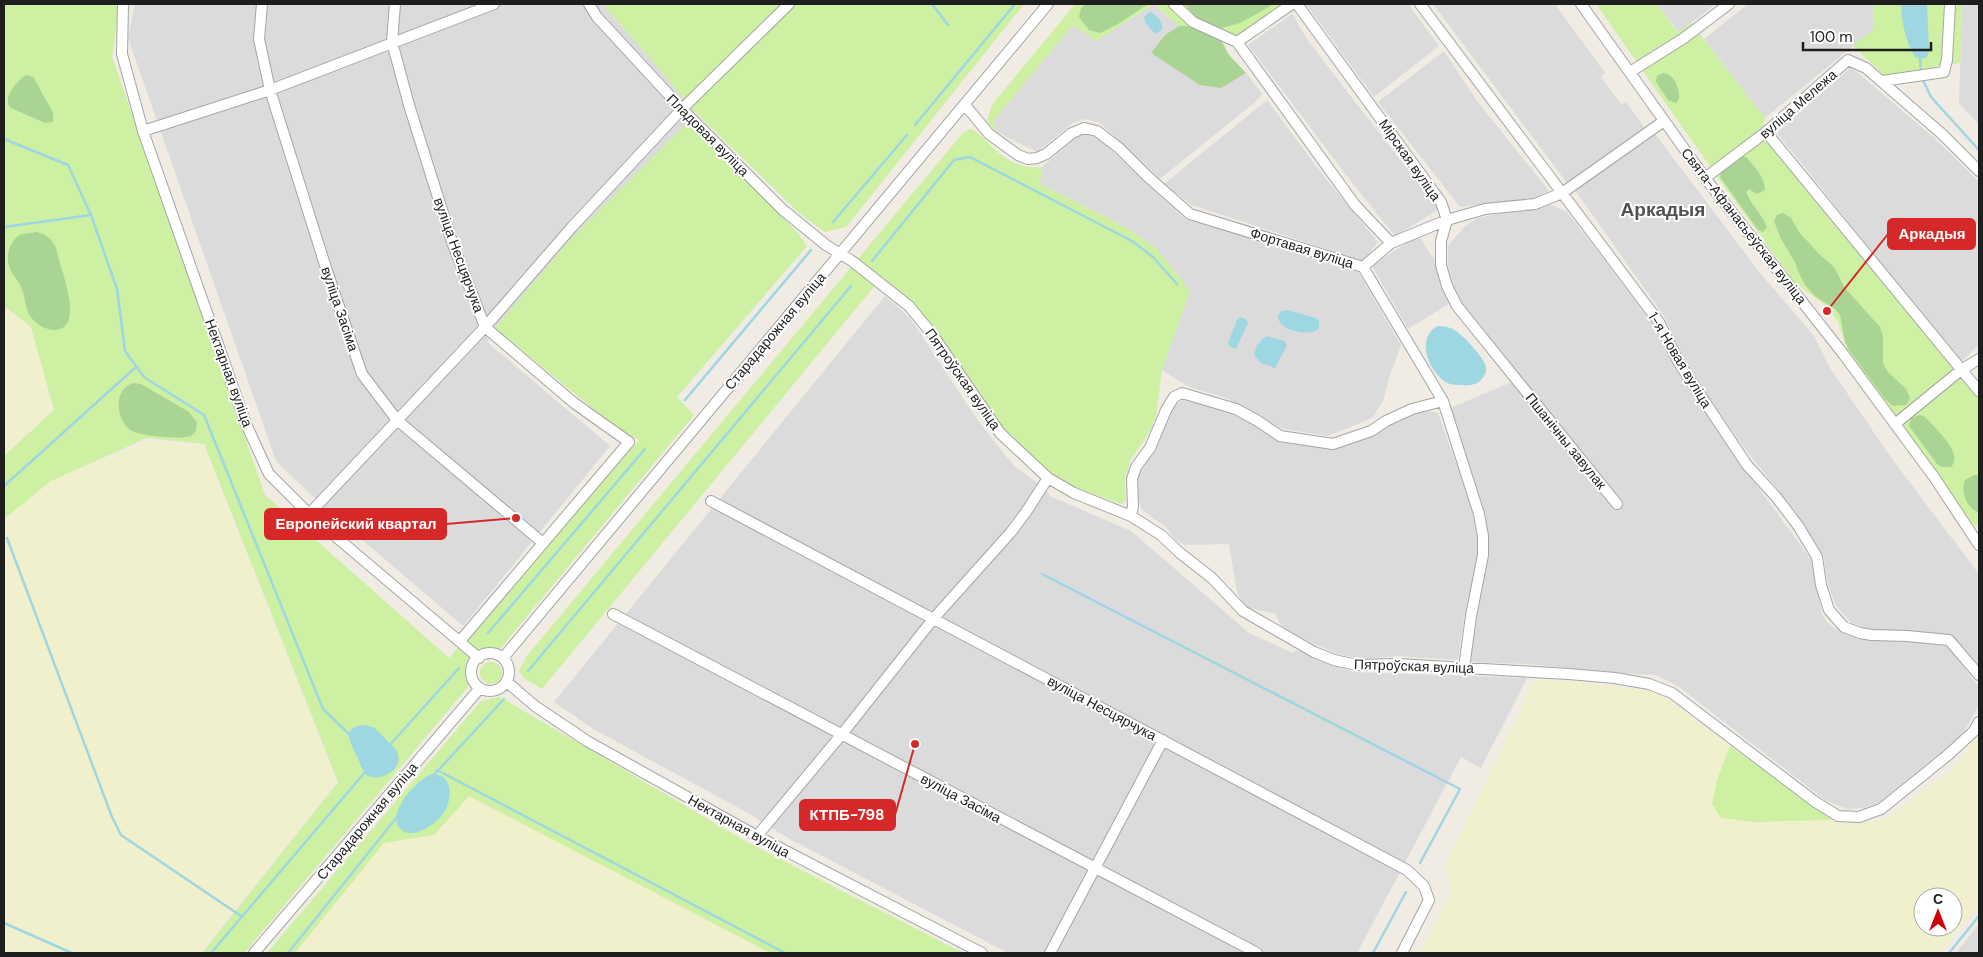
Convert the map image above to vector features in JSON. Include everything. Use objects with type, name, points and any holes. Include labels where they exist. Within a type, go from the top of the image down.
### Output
[{"type":"street","name":"Нектарная вуліца","points":[[123,4],[122,54],[144,131],[246,424],[269,474],[309,514],[479,658]]},
{"type":"street","name":"вуліца Засіма","points":[[262,4],[259,39],[270,90],[326,268],[362,374],[397,420],[544,543]]},
{"type":"street","name":"вуліца Несцярчука","points":[[395,4],[392,42],[409,105],[452,242],[484,327],[574,403],[629,442],[544,543]]},
{"type":"street","points":[[144,131],[270,90],[494,4]]},
{"type":"street","name":"Пладовая вуліца","points":[[589,4],[597,17],[682,109],[783,210],[840,253]]},
{"type":"street","points":[[309,514],[484,327],[572,227],[682,109],[789,4]]},
{"type":"street","name":"Старадарожная вуліца","points":[[502,658],[1048,4]]},
{"type":"street","points":[[1174,4],[1193,22],[1237,42],[1355,204],[1390,243]]},
{"type":"street","points":[[1237,42],[1292,4]]},
{"type":"street","name":"Мірская вуліца","points":[[1297,4],[1440,202],[1447,220]]},
{"type":"street","name":"1-я Новая вуліца","points":[[1420,4],[1659,322],[1679,363],[1747,465],[1777,498],[1799,527],[1817,557],[1821,585],[1829,610],[1844,627],[1860,633],[1949,640],[1979,675]]},
{"type":"street","name":"Свята-Афанасьеўская вуліца","points":[[1581,4],[1705,178],[1827,333],[1978,538]]},
{"type":"street","points":[[1630,72],[1684,38],[1729,4]]},
{"type":"street","points":[[1882,81],[1944,72],[1947,60],[1950,4]]},
{"type":"street","name":"вуліца Мележа","points":[[1705,178],[1766,132],[1848,60],[1866,68],[1882,81],[1942,134],[1979,171]]},
{"type":"street","name":"Фортавая вуліца","points":[[965,105],[989,134],[1018,155],[1028,159],[1037,158],[1046,154],[1072,133],[1084,128],[1097,131],[1119,148],[1190,214],[1363,267],[1443,401],[1479,514],[1483,536],[1483,556],[1471,616],[1464,668]]},
{"type":"street","points":[[1363,267],[1390,243],[1447,220],[1485,210],[1535,204],[1562,193],[1664,121]]},
{"type":"street","points":[[1766,132],[1979,391]]},
{"type":"street","name":"Пшанічны завулак","points":[[1447,220],[1442,241],[1441,265],[1447,286],[1457,306],[1617,504]]},
{"type":"street","name":"Пятроўская вуліца","points":[[840,253],[909,306],[932,334],[1000,433],[1048,478],[1074,493],[1131,516],[1161,535],[1180,553],[1212,578],[1243,611],[1314,652],[1334,660],[1357,665],[1398,664],[1578,674],[1650,684],[1672,693],[1838,816],[1859,817],[1881,809],[1948,755],[1974,731],[1979,722]]},
{"type":"street","points":[[1894,424],[1961,370],[1979,359]]},
{"type":"street","points":[[1131,516],[1133,506],[1132,479],[1136,467],[1150,448],[1166,410],[1174,397],[1182,393],[1236,409],[1258,420],[1280,436],[1333,444],[1372,431],[1386,420],[1412,409],[1443,401]]},
{"type":"street","points":[[757,836],[842,734],[934,618],[1011,532],[1048,478]]},
{"type":"street","name":"вуліца Несцярчука","points":[[711,501],[1407,870],[1424,886],[1429,900],[1402,953]]},
{"type":"street","points":[[460,641],[544,543]]},
{"type":"street","name":"вуліца Засіма","points":[[612,614],[1257,953]]},
{"type":"street","points":[[489,654],[502,658],[509,671],[507,682],[497,690],[487,691],[480,688],[475,683],[472,674],[473,665],[479,658],[489,654]]},
{"type":"street","name":"Нектарная вуліца","points":[[507,682],[535,706],[587,741],[757,836],[982,953]]},
{"type":"street","name":"Старадарожная вуліца","points":[[254,953],[480,688]]},
{"type":"street","points":[[1050,953],[1163,740]]},
{"type":"shaded area","points":[[135,4],[602,4],[695,112],[688,122],[495,328],[487,342],[610,446],[463,626],[326,509],[276,461],[128,38]]},
{"type":"shaded area","points":[[1154,4],[1179,26],[1165,35],[1152,53],[1221,88],[1246,73],[1262,93],[1260,98],[1160,179],[1100,123],[1085,119],[1073,123],[1037,152],[995,131],[994,120],[1073,25],[1096,41]]},
{"type":"shaded area","points":[[1306,4],[1408,4],[1439,46],[1374,97]]},
{"type":"shaded area","points":[[1433,4],[1555,4],[1605,73],[1601,77],[1621,104],[1626,102],[1645,128],[1567,183]]},
{"type":"shaded area","points":[[1657,4],[1716,4],[1679,32]]},
{"type":"shaded area","points":[[1748,4],[1873,4],[1874,29],[1765,118],[1704,39]]},
{"type":"shaded area","points":[[1962,4],[1979,4],[1979,125],[1959,103]]},
{"type":"shaded area","points":[[1292,14],[1307,39],[1439,209],[1395,236],[1353,184],[1248,45]]},
{"type":"shaded area","points":[[1444,51],[1477,101],[1549,191],[1535,198],[1460,207],[1378,102]]},
{"type":"shaded area","points":[[1851,67],[1933,137],[1979,182],[1979,344],[1961,362],[1777,133]]},
{"type":"shaded area","points":[[1267,100],[1325,178],[1378,242],[1363,261],[1192,205],[1164,184]]},
{"type":"shaded area","points":[[1085,134],[1096,136],[1185,219],[1326,259],[1359,273],[1401,345],[1383,401],[1372,418],[1328,436],[1283,429],[1226,398],[1189,387],[1162,370],[1190,291],[1157,249],[1129,229],[1040,184],[1042,167],[1075,138]]},
{"type":"shaded area","points":[[1655,134],[1760,273],[1814,336],[1830,368],[1892,459],[1979,574],[1979,669],[1949,634],[1872,630],[1852,623],[1836,606],[1828,584],[1823,555],[1795,511],[1745,449],[1684,362],[1666,319],[1575,190]]},
{"type":"shaded area","points":[[1549,204],[1567,212],[1657,329],[1675,365],[1743,467],[1813,562],[1822,615],[1829,625],[1861,639],[1907,640],[1948,646],[1979,688],[1979,705],[1962,736],[1880,802],[1864,808],[1847,809],[1825,800],[1679,687],[1657,675],[1615,673],[1529,664],[1469,662],[1487,537],[1485,513],[1450,408],[1512,382],[1598,486],[1613,501],[1619,497],[1599,476],[1465,309],[1454,287],[1448,265],[1448,246],[1464,227],[1478,218]]},
{"type":"shaded area","points":[[1418,235],[1437,264],[1450,303],[1408,329],[1372,266]]},
{"type":"shaded area","points":[[885,296],[910,318],[976,418],[1014,466],[1041,486],[1052,497],[1131,531],[1249,633],[1293,653],[1296,650],[1353,672],[1527,678],[1481,768],[1461,757],[1357,953],[1008,953],[786,837],[750,814],[595,730],[554,702]]},
{"type":"shaded area","points":[[1185,397],[1240,415],[1268,434],[1290,444],[1333,447],[1423,410],[1438,413],[1475,515],[1479,537],[1478,555],[1464,618],[1458,660],[1398,656],[1363,659],[1337,654],[1289,632],[1281,625],[1275,614],[1245,607],[1237,592],[1229,544],[1185,545],[1176,540],[1166,527],[1142,510],[1137,495],[1138,480],[1157,446],[1171,411]]},
{"type":"shaded area","points":[[1979,924],[1979,953],[1956,953]]},
{"type":"green space","points":[[4,4],[120,4],[112,57],[265,495],[449,658],[639,440],[614,426],[495,328],[571,239],[688,122],[797,232],[807,246],[677,397],[694,415],[500,649],[483,651],[469,666],[468,687],[244,953],[202,953],[338,782],[204,444],[147,438],[51,481],[4,519],[4,456],[54,410],[31,327],[4,306]]},
{"type":"green space","points":[[602,4],[1024,4],[846,227],[825,232],[799,213],[695,112]]},
{"type":"green space","points":[[1075,4],[1154,4],[1096,41],[1073,25],[994,120],[995,131],[987,121],[992,105]]},
{"type":"green space","points":[[1085,4],[1148,4],[1118,24],[1100,33],[1089,30],[1079,17],[1081,8]]},
{"type":"green space","points":[[1155,4],[1283,4],[1243,32],[1226,39],[1219,39],[1189,27],[1179,26]]},
{"type":"green space","points":[[1185,4],[1272,4],[1240,23],[1218,29],[1199,21]]},
{"type":"green space","points":[[1596,4],[1657,4],[1678,32],[1691,23],[1765,118],[1761,133],[1979,399],[1979,523],[1975,527],[1847,349],[1838,322],[1828,307],[1795,283],[1721,182]]},
{"type":"green space","points":[[1873,4],[1962,4],[1960,63],[1884,75],[1853,46],[1874,29]]},
{"type":"green space","points":[[1179,26],[1203,30],[1221,40],[1229,55],[1246,73],[1221,88],[1200,85],[1151,53],[1165,35]]},
{"type":"green space","points":[[1663,73],[1671,76],[1678,87],[1679,99],[1676,103],[1668,100],[1656,82],[1657,76]]},
{"type":"green space","points":[[26,75],[33,77],[35,80],[53,113],[53,122],[45,123],[11,108],[8,104],[13,88]]},
{"type":"green space","points":[[970,129],[978,133],[1007,159],[1027,167],[1042,167],[1040,184],[1129,229],[1157,249],[1190,291],[1162,370],[1156,416],[1150,431],[1130,461],[1125,479],[1126,500],[1122,504],[1071,486],[1035,463],[1005,434],[939,335],[915,306],[882,277],[542,689],[525,679],[519,671],[526,657],[963,133]]},
{"type":"green space","points":[[1740,156],[1746,157],[1759,172],[1763,180],[1765,190],[1757,194],[1749,189],[1746,192],[1767,227],[1763,232],[1758,230],[1720,177],[1721,171]]},
{"type":"green space","points":[[1783,213],[1791,218],[1799,232],[1834,267],[1845,288],[1880,327],[1883,336],[1883,363],[1887,371],[1906,389],[1910,398],[1906,405],[1893,406],[1885,399],[1849,350],[1845,342],[1840,315],[1835,309],[1815,296],[1805,285],[1796,264],[1780,237],[1774,221],[1777,215]]},
{"type":"green space","points":[[37,232],[48,237],[56,248],[67,289],[70,304],[69,320],[61,329],[48,329],[35,322],[27,309],[20,285],[9,267],[8,252],[15,239],[20,235]]},
{"type":"green space","points":[[4,308],[30,328],[53,410],[4,455]]},
{"type":"green space","points":[[133,383],[141,384],[189,412],[197,422],[196,431],[189,436],[175,438],[151,436],[132,431],[122,420],[119,398],[127,386]]},
{"type":"green space","points":[[1920,415],[1925,417],[1947,441],[1954,455],[1954,462],[1951,467],[1942,467],[1937,464],[1909,426],[1911,418]]},
{"type":"green space","points":[[147,441],[203,446],[336,782],[199,953],[4,953],[4,519],[51,481]]},
{"type":"green space","points":[[1974,475],[1979,475],[1979,513],[1968,504],[1963,490],[1965,480]]},
{"type":"green space","points":[[491,662],[501,669],[502,673],[495,683],[491,684],[481,677],[480,673],[487,663]]},
{"type":"green space","points":[[1536,678],[1655,691],[1730,746],[1717,780],[1808,819],[1856,824],[1885,820],[1955,768],[1979,732],[1979,905],[1963,925],[1963,887],[1913,887],[1913,937],[1953,937],[1940,953],[1420,953],[1452,894],[1445,866]]},
{"type":"green space","points":[[500,697],[745,841],[963,953],[770,953],[469,796],[434,835],[384,843],[295,953],[267,953],[481,701]]},
{"type":"green space","points":[[1730,746],[1832,820],[1753,822],[1721,818],[1712,804],[1717,780]]},
{"type":"green space","points":[[469,796],[770,953],[295,953],[384,843],[434,835]]},
{"type":"water","points":[[1901,4],[1927,4],[1929,51],[1927,57],[1922,59],[1915,57],[1912,51],[1905,31]]},
{"type":"water","points":[[1150,12],[1162,24],[1162,30],[1155,34],[1145,22],[1144,17]]},
{"type":"water","points":[[1287,310],[1316,318],[1319,321],[1319,329],[1302,332],[1288,329],[1279,321],[1278,316],[1280,312]]},
{"type":"water","points":[[1240,317],[1246,319],[1248,323],[1236,349],[1230,347],[1228,343]]},
{"type":"water","points":[[1438,326],[1453,329],[1477,352],[1486,369],[1480,381],[1469,385],[1453,384],[1446,382],[1438,375],[1429,361],[1426,345],[1427,337]]},
{"type":"water","points":[[1266,336],[1285,341],[1287,346],[1275,368],[1261,363],[1254,355],[1257,345]]},
{"type":"water","points":[[365,725],[375,728],[397,751],[398,763],[395,769],[385,776],[372,777],[366,775],[350,741],[349,736],[352,729]]},
{"type":"water","points":[[432,774],[439,775],[447,782],[450,794],[447,806],[439,818],[427,828],[418,832],[408,833],[397,824],[399,807],[418,783]]},
{"type":"waterway","points":[[932,4],[948,25]]},
{"type":"waterway","points":[[915,125],[1015,4]]},
{"type":"waterway","points":[[1920,59],[1921,73]]},
{"type":"waterway","points":[[1922,78],[1931,97],[1979,150]]},
{"type":"waterway","points":[[833,222],[907,135]]},
{"type":"waterway","points":[[4,139],[68,165],[91,215],[117,289],[125,351],[144,377],[204,415],[323,709],[350,735]]},
{"type":"waterway","points":[[872,261],[954,160],[970,157],[1132,241],[1153,257],[1177,284]]},
{"type":"waterway","points":[[4,227],[91,215]]},
{"type":"waterway","points":[[685,400],[811,250]]},
{"type":"waterway","points":[[528,671],[851,286]]},
{"type":"waterway","points":[[4,486],[136,367]]},
{"type":"waterway","points":[[488,633],[645,449]]},
{"type":"waterway","points":[[7,538],[112,817],[121,835],[241,916]]},
{"type":"waterway","points":[[1042,574],[1460,789],[1420,863]]},
{"type":"waterway","points":[[388,747],[459,668]]},
{"type":"waterway","points":[[434,775],[504,699]]},
{"type":"waterway","points":[[437,770],[785,953]]},
{"type":"waterway","points":[[211,953],[366,771]]},
{"type":"waterway","points":[[288,953],[397,817]]},
{"type":"waterway","points":[[1373,953],[1406,892]]},
{"type":"waterway","points":[[1949,953],[1979,916]]},
{"type":"waterway","points":[[4,923],[72,953]]},
{"type":"place","name":"Аркадыя","points":[[1827,311]]},
{"type":"place","name":"Европейский квартал","points":[[516,518]]},
{"type":"place","name":"КТПБ-798","points":[[915,744]]},
{"type":"district","name":"Аркадыя","points":[[1663,209]]}]
